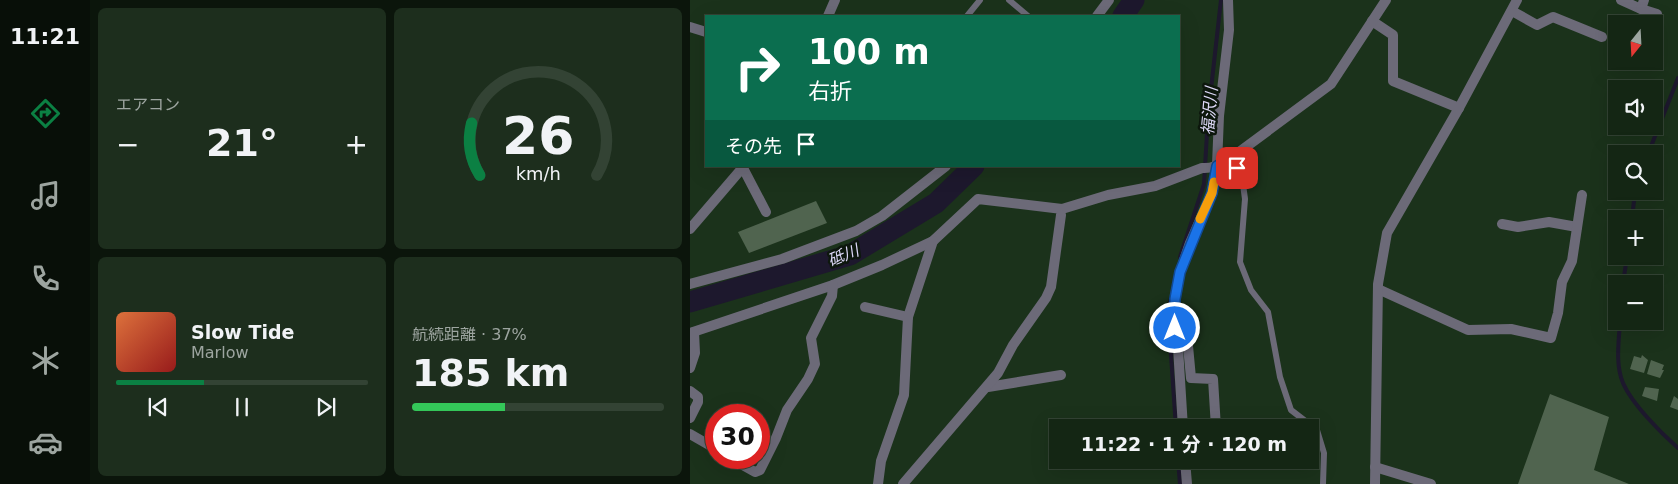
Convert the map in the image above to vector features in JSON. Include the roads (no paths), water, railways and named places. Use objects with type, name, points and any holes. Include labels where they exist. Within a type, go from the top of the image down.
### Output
[{"type":"street","points":[[828,15],[836,0]]},
{"type":"street","points":[[1098,15],[1109,0]]},
{"type":"street","points":[[690,368],[695,353],[692,333],[834,285],[933,241],[978,199],[1062,209],[1108,195],[1155,186],[1209,168],[1232,158],[1331,84],[1386,0]]},
{"type":"street","points":[[1375,484],[1378,289],[1387,233],[1459,108],[1517,0]]},
{"type":"street","points":[[1621,0],[1642,4],[1657,15]]},
{"type":"street","points":[[1182,419],[1175,299],[1180,272],[1212,193],[1209,168],[1219,116],[1229,30],[1228,1]]},
{"type":"street","points":[[1512,11],[1537,25],[1553,17],[1602,37]]},
{"type":"street","points":[[1372,21],[1393,35],[1393,81],[1459,108]]},
{"type":"street","points":[[690,26],[705,32]]},
{"type":"street","points":[[690,229],[744,167],[766,212]]},
{"type":"street","points":[[690,284],[782,259],[856,231],[882,216],[945,167]]},
{"type":"street","points":[[1378,289],[1468,330],[1511,329],[1551,338],[1558,313],[1562,282],[1572,261],[1582,195]]},
{"type":"street","points":[[903,484],[968,406],[988,387],[1051,287],[1061,215]]},
{"type":"street","points":[[1502,224],[1518,227],[1549,222],[1577,228]]},
{"type":"street","points":[[878,484],[880,461],[904,395],[908,317],[933,241]]},
{"type":"street","points":[[770,450],[787,410],[808,379],[815,364],[811,338],[832,296],[834,285]]},
{"type":"street","points":[[865,307],[908,317]]},
{"type":"street","points":[[1176,337],[1188,346],[1191,378],[1213,379],[1215,419]]},
{"type":"street","points":[[988,387],[1061,375]]},
{"type":"street","points":[[690,391],[698,397],[698,402],[690,418]]},
{"type":"street","points":[[690,434],[705,443]]},
{"type":"street","points":[[1375,467],[1431,484]]},
{"type":"street","points":[[750,469],[755,472],[760,469]]},
{"type":"street","points":[[1186,469],[1187,484]]},
{"type":"lane","points":[[967,15],[980,0]]},
{"type":"lane","points":[[1009,0],[1027,15]]},
{"type":"lane","points":[[1232,158],[1242,177],[1245,199],[1240,262],[1251,290],[1268,312],[1280,377],[1291,410],[1317,430],[1324,453],[1323,484]]},
{"type":"waterway","name":"砥川","points":[[1124,15],[1134,0]]},
{"type":"waterway","name":"福沢川","points":[[1180,257],[1204,184],[1208,116],[1221,0]]},
{"type":"waterway","points":[[1652,145],[1678,78]]},
{"type":"waterway","name":"砥川","points":[[690,302],[850,255],[936,203],[973,167]]},
{"type":"waterway","points":[[1633,210],[1634,200]]},
{"type":"waterway","points":[[1624,275],[1626,265]]},
{"type":"waterway","name":"福沢川","points":[[1171,298],[1168,311],[1175,419]]},
{"type":"waterway","points":[[1619,330],[1618,360],[1623,383],[1640,409],[1678,448]]},
{"type":"waterway","name":"福沢川","points":[[1179,469],[1180,484]]}]
